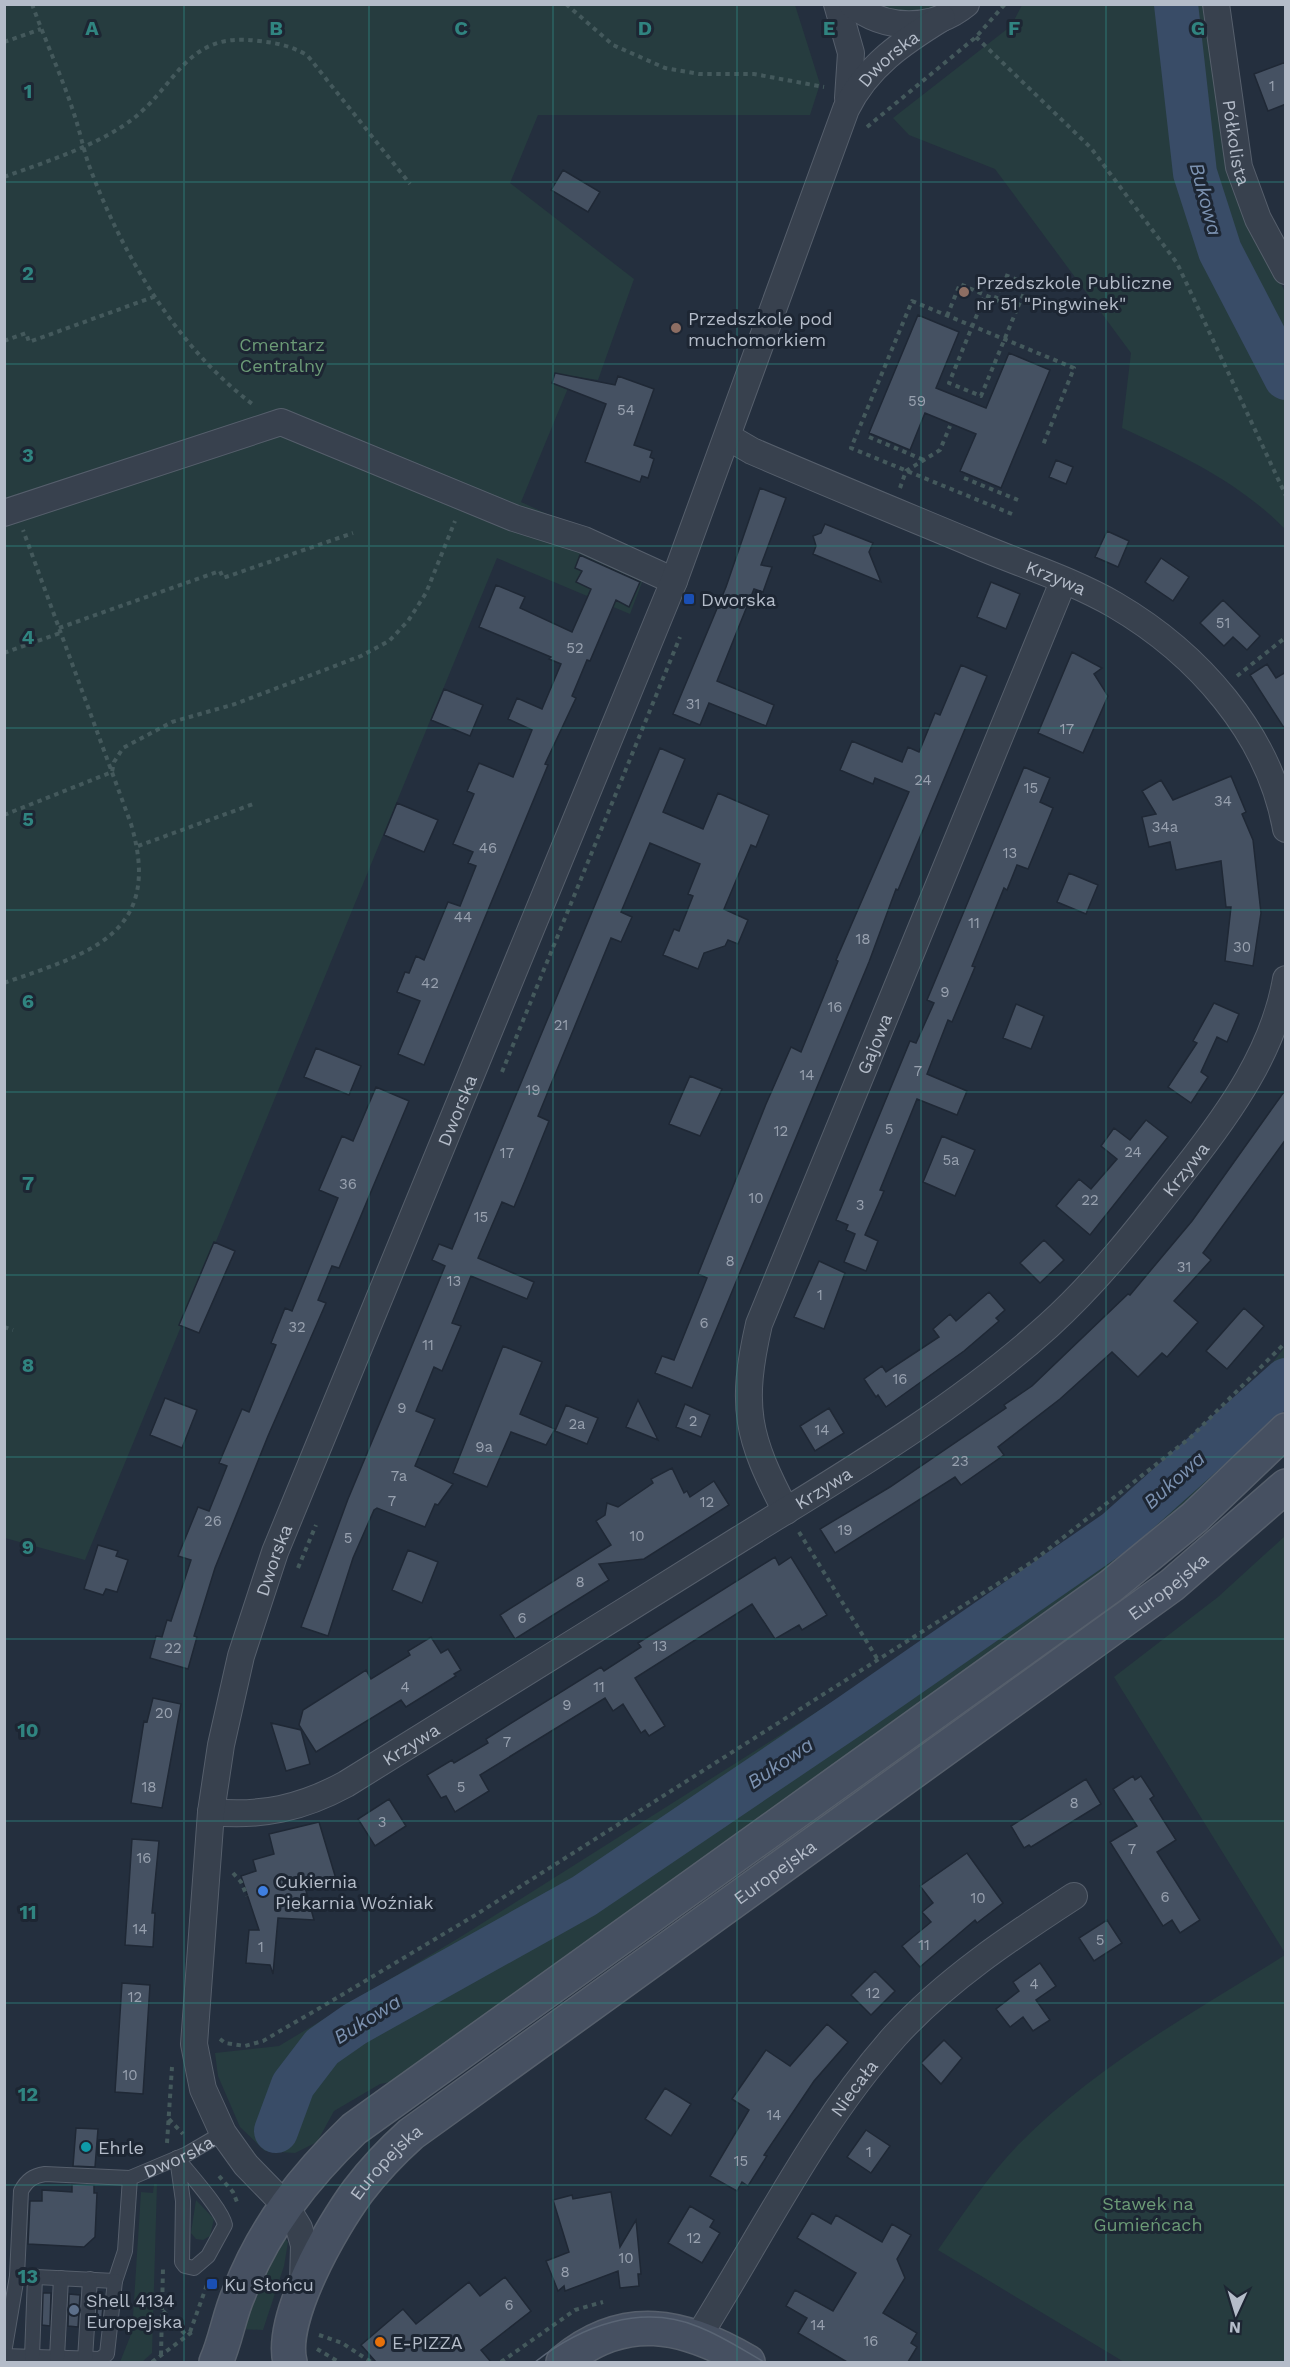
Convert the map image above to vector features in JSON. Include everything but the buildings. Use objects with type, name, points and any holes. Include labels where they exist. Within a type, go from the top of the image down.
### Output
[{"type":"main road","name":"Europejska","points":[[216,2362],[244,2278],[285,2205],[314,2168],[361,2123],[1110,1586],[1195,1517],[1286,1430]]},
{"type":"main road","name":"Europejska","points":[[300,2354],[290,2332],[303,2292],[328,2238],[358,2192],[411,2134],[1163,1592],[1286,1486]]},
{"type":"main road","points":[[563,2362],[584,2346],[619,2331],[656,2328],[698,2337],[748,2362]]},
{"type":"street","name":"Dworska","points":[[837,4],[851,53],[852,75],[846,109]]},
{"type":"street","points":[[852,4],[874,18],[897,24],[920,24],[942,18]]},
{"type":"street","name":"Dworska","points":[[285,2205],[246,2165],[223,2133],[203,2089],[194,2044],[211,1812],[221,1745],[236,1675],[275,1552],[674,581],[846,109],[859,86],[881,61],[909,38],[966,4]]},
{"type":"street","name":"Półkolista","points":[[1216,4],[1239,167],[1258,219],[1286,271]]},
{"type":"street","points":[[10,511],[281,422],[514,518],[584,540],[674,581]]},
{"type":"street","name":"Krzywa","points":[[728,437],[752,451],[1063,582],[1114,605],[1141,622],[1196,667],[1218,691],[1258,751],[1276,794],[1286,830]]},
{"type":"street","name":"Gajowa","points":[[786,1511],[759,1456],[750,1424],[749,1384],[759,1324],[1063,582]]},
{"type":"street","name":"Krzywa","points":[[211,1812],[240,1814],[280,1811],[297,1807],[328,1794],[786,1511],[969,1388],[1023,1347],[1081,1294],[1148,1216],[1232,1106],[1268,1038],[1279,1009],[1286,979]]},
{"type":"street","name":"Niecała","points":[[698,2337],[817,2140],[863,2075],[897,2034],[991,1952],[1074,1896]]},
{"type":"street","name":"Europejska","points":[[285,2205],[299,2228],[304,2245],[303,2292]]},
{"type":"lane","name":"Dworska","points":[[130,2178],[125,2251],[115,2281],[107,2354],[99,2359],[4,2355],[17,2276],[21,2191],[26,2182],[35,2176],[45,2174],[130,2178],[177,2158],[223,2133]]},
{"type":"lane","points":[[177,2158],[224,2218],[225,2225],[218,2241],[208,2256],[194,2268],[185,2266],[182,2262],[183,2201],[177,2158]]},
{"type":"lane","points":[[17,2276],[115,2281]]},
{"type":"lane","points":[[32,2357],[35,2276]]},
{"type":"lane","points":[[57,2358],[61,2278]]},
{"type":"lane","points":[[85,2359],[90,2279]]},
{"type":"path","points":[[32,4],[76,118],[83,147],[120,236],[181,332],[228,383],[261,411],[281,422]]},
{"type":"path","points":[[566,4],[613,45],[665,68],[699,74],[754,74],[828,88]]},
{"type":"path","points":[[859,134],[976,37],[1005,4]]},
{"type":"path","points":[[4,42],[41,29]]},
{"type":"path","points":[[976,37],[1091,148],[1177,264],[1286,496]]},
{"type":"path","points":[[4,177],[83,147],[131,120],[159,96],[181,67],[206,46],[220,40],[246,39],[293,47],[307,55],[410,184]]},
{"type":"path","points":[[985,295],[949,383],[981,396],[1028,284],[1005,275],[995,300]]},
{"type":"path","points":[[947,316],[960,284],[1017,309]]},
{"type":"path","points":[[4,341],[26,333],[29,342],[156,296]]},
{"type":"path","points":[[1012,514],[851,448],[912,301],[1074,368],[1043,445]]},
{"type":"path","points":[[898,492],[906,471],[940,450],[950,426]]},
{"type":"path","points":[[869,437],[924,460]]},
{"type":"path","points":[[964,478],[1018,500]]},
{"type":"path","points":[[112,772],[114,762],[123,748],[172,722],[235,704],[361,656],[389,641],[408,621],[426,593],[464,498]]},
{"type":"path","points":[[4,983],[77,957],[107,940],[125,918],[137,894],[141,871],[138,846],[112,772],[59,628],[10,511]]},
{"type":"path","points":[[59,628],[220,571],[223,578],[353,533]]},
{"type":"path","points":[[498,1081],[683,630]]},
{"type":"path","points":[[4,653],[60,633]]},
{"type":"path","points":[[1218,691],[1286,637]]},
{"type":"path","points":[[4,815],[112,772]]},
{"type":"path","points":[[138,846],[256,803]]},
{"type":"path","points":[[4,1326],[13,1330]]},
{"type":"path","points":[[216,2036],[225,2043],[245,2046],[263,2041],[477,1914],[1032,1562],[1110,1503],[1191,1437],[1286,1342]]},
{"type":"path","points":[[786,1511],[878,1660]]},
{"type":"path","points":[[295,1577],[317,1521]]},
{"type":"path","points":[[233,1873],[241,1882],[247,1896]]},
{"type":"path","points":[[501,2362],[575,2310],[603,2302]]},
{"type":"path","points":[[162,2310],[186,2335]]},
{"type":"path","points":[[152,2362],[190,2332],[201,2333]]},
{"type":"path","points":[[314,2334],[342,2343],[369,2362]]},
{"type":"path","points":[[300,2354],[339,2362]]},
{"type":"green space","name":"Cmentarz Centralny","points":[[4,5],[795,5],[820,84],[810,115],[538,115],[510,183],[634,279],[598,380],[573,376],[521,502],[650,561],[630,614],[497,558],[85,1560],[5,1538]]},
{"type":"green space","points":[[869,5],[945,5],[904,15]]},
{"type":"green space","points":[[1022,5],[1202,5],[1235,179],[1253,228],[1285,292],[1285,529],[1267,512],[1229,484],[1187,459],[1122,428],[1131,353],[995,169],[909,135],[893,118],[1011,26]]},
{"type":"green space","points":[[1285,1347],[1285,1406],[1199,1492],[1114,1566],[396,2081],[380,2084],[334,2111],[317,2142],[295,2153],[265,2151],[240,2127],[218,2076],[215,2053],[279,2046],[462,1936],[932,1639],[1172,1469],[1223,1424]]},
{"type":"green space","points":[[1285,1536],[1285,1953],[1114,1677],[1218,1597]]},
{"type":"green space","name":"Stawek na Gumieńcach","points":[[1285,1955],[1285,2362],[1124,2362],[938,2250],[996,2169],[1018,2145],[1079,2090],[1146,2042]]},
{"type":"green space","points":[[154,2184],[157,2184],[152,2353],[142,2362],[120,2362],[132,2332],[141,2192],[153,2193]]},
{"type":"green space","points":[[196,2200],[214,2219],[210,2236],[203,2240],[196,2239],[191,2233]]},
{"type":"green space","points":[[284,2237],[288,2242],[284,2266],[263,2330],[240,2329],[247,2307]]},
{"type":"waterway","name":"Bukowa","points":[[1176,4],[1195,173],[1220,251],[1286,378]]},
{"type":"waterway","name":"Bukowa","points":[[276,2131],[293,2085],[322,2047],[355,2024],[584,1896],[850,1716],[1117,1531],[1286,1380]]},
{"type":"tram line","points":[[535,2362],[553,2349],[592,2329],[612,2322],[655,2317],[677,2320],[699,2327],[764,2362]]},
{"type":"place","name":"Przedszkole Publiczne nr 51 \"Pingwinek\"","points":[[964,292]]},
{"type":"place","name":"Przedszkole pod muchomorkiem","points":[[676,328]]},
{"type":"place","name":"Dworska","points":[[689,599]]},
{"type":"place","name":"Cukiernia Piekarnia Woźniak","points":[[263,1891]]},
{"type":"place","name":"Ehrle","points":[[86,2147]]},
{"type":"place","name":"Ku Słońcu","points":[[212,2284]]},
{"type":"place","name":"Shell 4134 Europejska","points":[[74,2310]]},
{"type":"place","name":"E-PIZZA","points":[[380,2342]]}]
